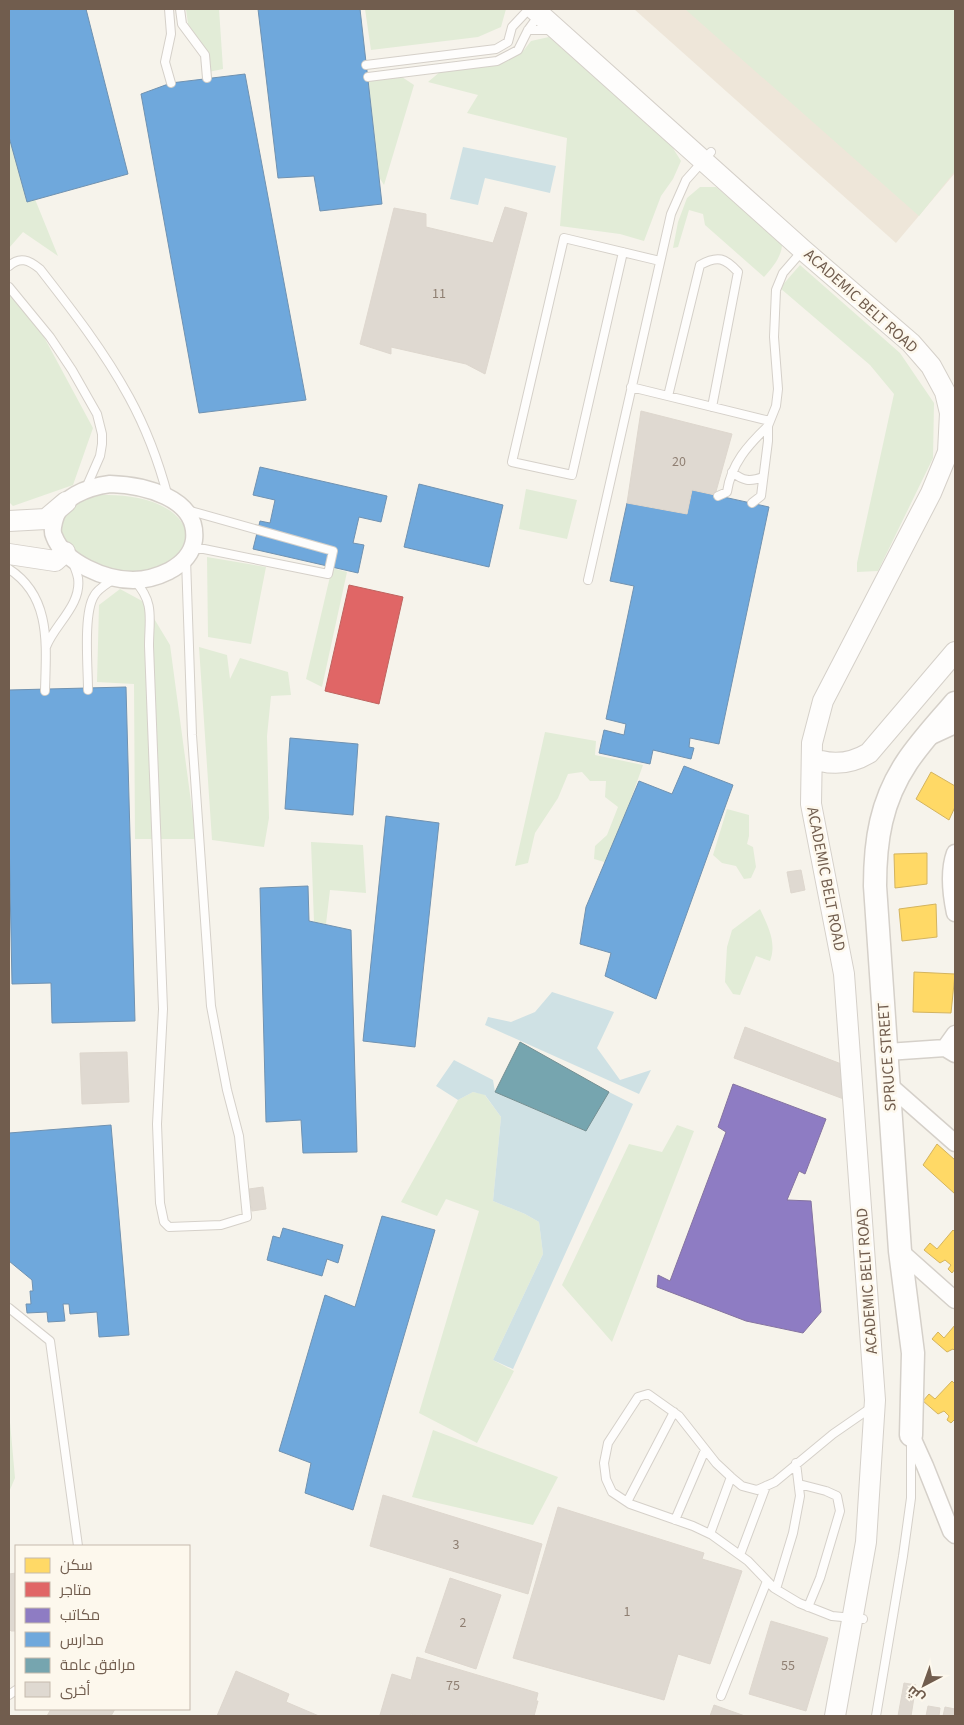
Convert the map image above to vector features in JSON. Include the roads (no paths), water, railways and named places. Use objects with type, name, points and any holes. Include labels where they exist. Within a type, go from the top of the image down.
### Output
[{"type":"main road","name":"SPRUCE STREET","points":[[911,1435],[913,1353],[900,1251],[875,886],[875,855],[879,827],[886,803],[904,767],[955,703]]},
{"type":"street","name":"ACADEMIC BELT ROAD","points":[[540,10],[557,28],[917,337],[936,358],[953,388],[955,399]]},
{"type":"street","name":"ACADEMIC BELT ROAD","points":[[540,10],[707,156],[803,250],[911,343],[931,366],[945,392],[950,413],[948,452],[931,493],[822,701],[812,743],[811,804],[844,974],[875,1406],[866,1542],[858,1618],[844,1716]]},
{"type":"street","name":"ACADEMIC BELT ROAD","points":[[835,1716],[882,1502],[885,1396],[853,959],[820,794],[821,761],[828,726],[836,701],[942,502],[952,474],[955,458]]},
{"type":"street","points":[[9,521],[46,519],[72,498],[94,486],[128,485],[145,488],[168,496],[189,516],[194,527],[189,554],[173,569],[162,574],[133,580],[116,578],[88,569],[68,556],[57,543],[53,534],[58,510],[72,498]]},
{"type":"street","points":[[9,554],[55,561],[68,556]]},
{"type":"street","points":[[821,761],[831,763],[851,761],[869,753],[955,652]]},
{"type":"street","points":[[925,739],[955,725]]},
{"type":"street","points":[[955,853],[950,892],[955,913]]},
{"type":"street","points":[[887,1052],[950,1051],[955,1034]]},
{"type":"street","points":[[889,1085],[955,1143]]},
{"type":"street","points":[[900,1251],[955,1300]]},
{"type":"street","points":[[911,1435],[951,1532],[955,1535]]},
{"type":"lane","points":[[169,9],[171,34],[165,62],[171,83]]},
{"type":"lane","points":[[180,9],[182,24],[205,55],[207,78]]},
{"type":"lane","points":[[366,65],[496,49],[508,42],[518,15],[517,9]]},
{"type":"lane","points":[[512,27],[540,10]]},
{"type":"lane","points":[[368,77],[497,61],[518,50],[540,10]]},
{"type":"lane","points":[[528,30],[552,30],[557,28]]},
{"type":"lane","points":[[588,580],[671,214],[686,180],[707,156]]},
{"type":"lane","points":[[623,252],[572,474],[512,462],[564,238],[623,252],[660,261]]},
{"type":"lane","points":[[752,503],[761,496],[769,424],[776,406],[778,389],[774,337],[776,290],[783,273],[803,250]]},
{"type":"lane","points":[[668,396],[700,264],[718,259],[729,262],[738,272],[712,407]]},
{"type":"lane","points":[[9,266],[21,260],[33,263],[40,269],[87,330],[130,398],[161,472],[168,496]]},
{"type":"lane","points":[[9,287],[50,338],[72,370],[97,414],[102,434],[100,456],[87,487],[72,498]]},
{"type":"lane","points":[[631,387],[712,407],[769,424]]},
{"type":"lane","points":[[718,496],[727,492],[732,472],[743,452],[769,424]]},
{"type":"lane","points":[[732,472],[740,478],[749,481],[763,477]]},
{"type":"lane","points":[[133,580],[143,590],[150,609],[149,646],[164,1009],[157,1124],[160,1203],[164,1222],[170,1227],[221,1225],[247,1216],[239,1136],[227,1090],[212,1006],[192,735],[189,554],[204,549],[328,574],[333,551],[183,509]]},
{"type":"lane","points":[[45,649],[49,639],[72,605],[76,595],[78,579],[68,556]]},
{"type":"lane","points":[[9,569],[25,582],[39,604],[45,649],[44,691]]},
{"type":"lane","points":[[88,690],[90,604],[95,593],[116,578]]},
{"type":"lane","points":[[9,1308],[50,1341],[78,1545]]},
{"type":"lane","points":[[858,1618],[832,1616],[808,1607],[776,1589],[740,1555],[710,1534],[627,1502],[612,1492],[606,1479],[604,1463],[608,1443],[638,1397],[648,1394],[679,1416],[705,1450],[731,1478],[742,1486],[757,1490],[775,1482],[833,1434],[875,1406]]},
{"type":"lane","points":[[627,1502],[674,1412]]},
{"type":"lane","points":[[876,1716],[911,1498],[911,1435]]},
{"type":"lane","points":[[675,1520],[705,1450]]},
{"type":"lane","points":[[776,1589],[793,1533],[800,1496],[796,1463]]},
{"type":"lane","points":[[710,1534],[731,1478]]},
{"type":"lane","points":[[799,1484],[837,1496],[840,1511],[820,1578],[808,1607]]},
{"type":"lane","points":[[740,1555],[766,1486]]},
{"type":"lane","points":[[721,1696],[767,1581]]}]
